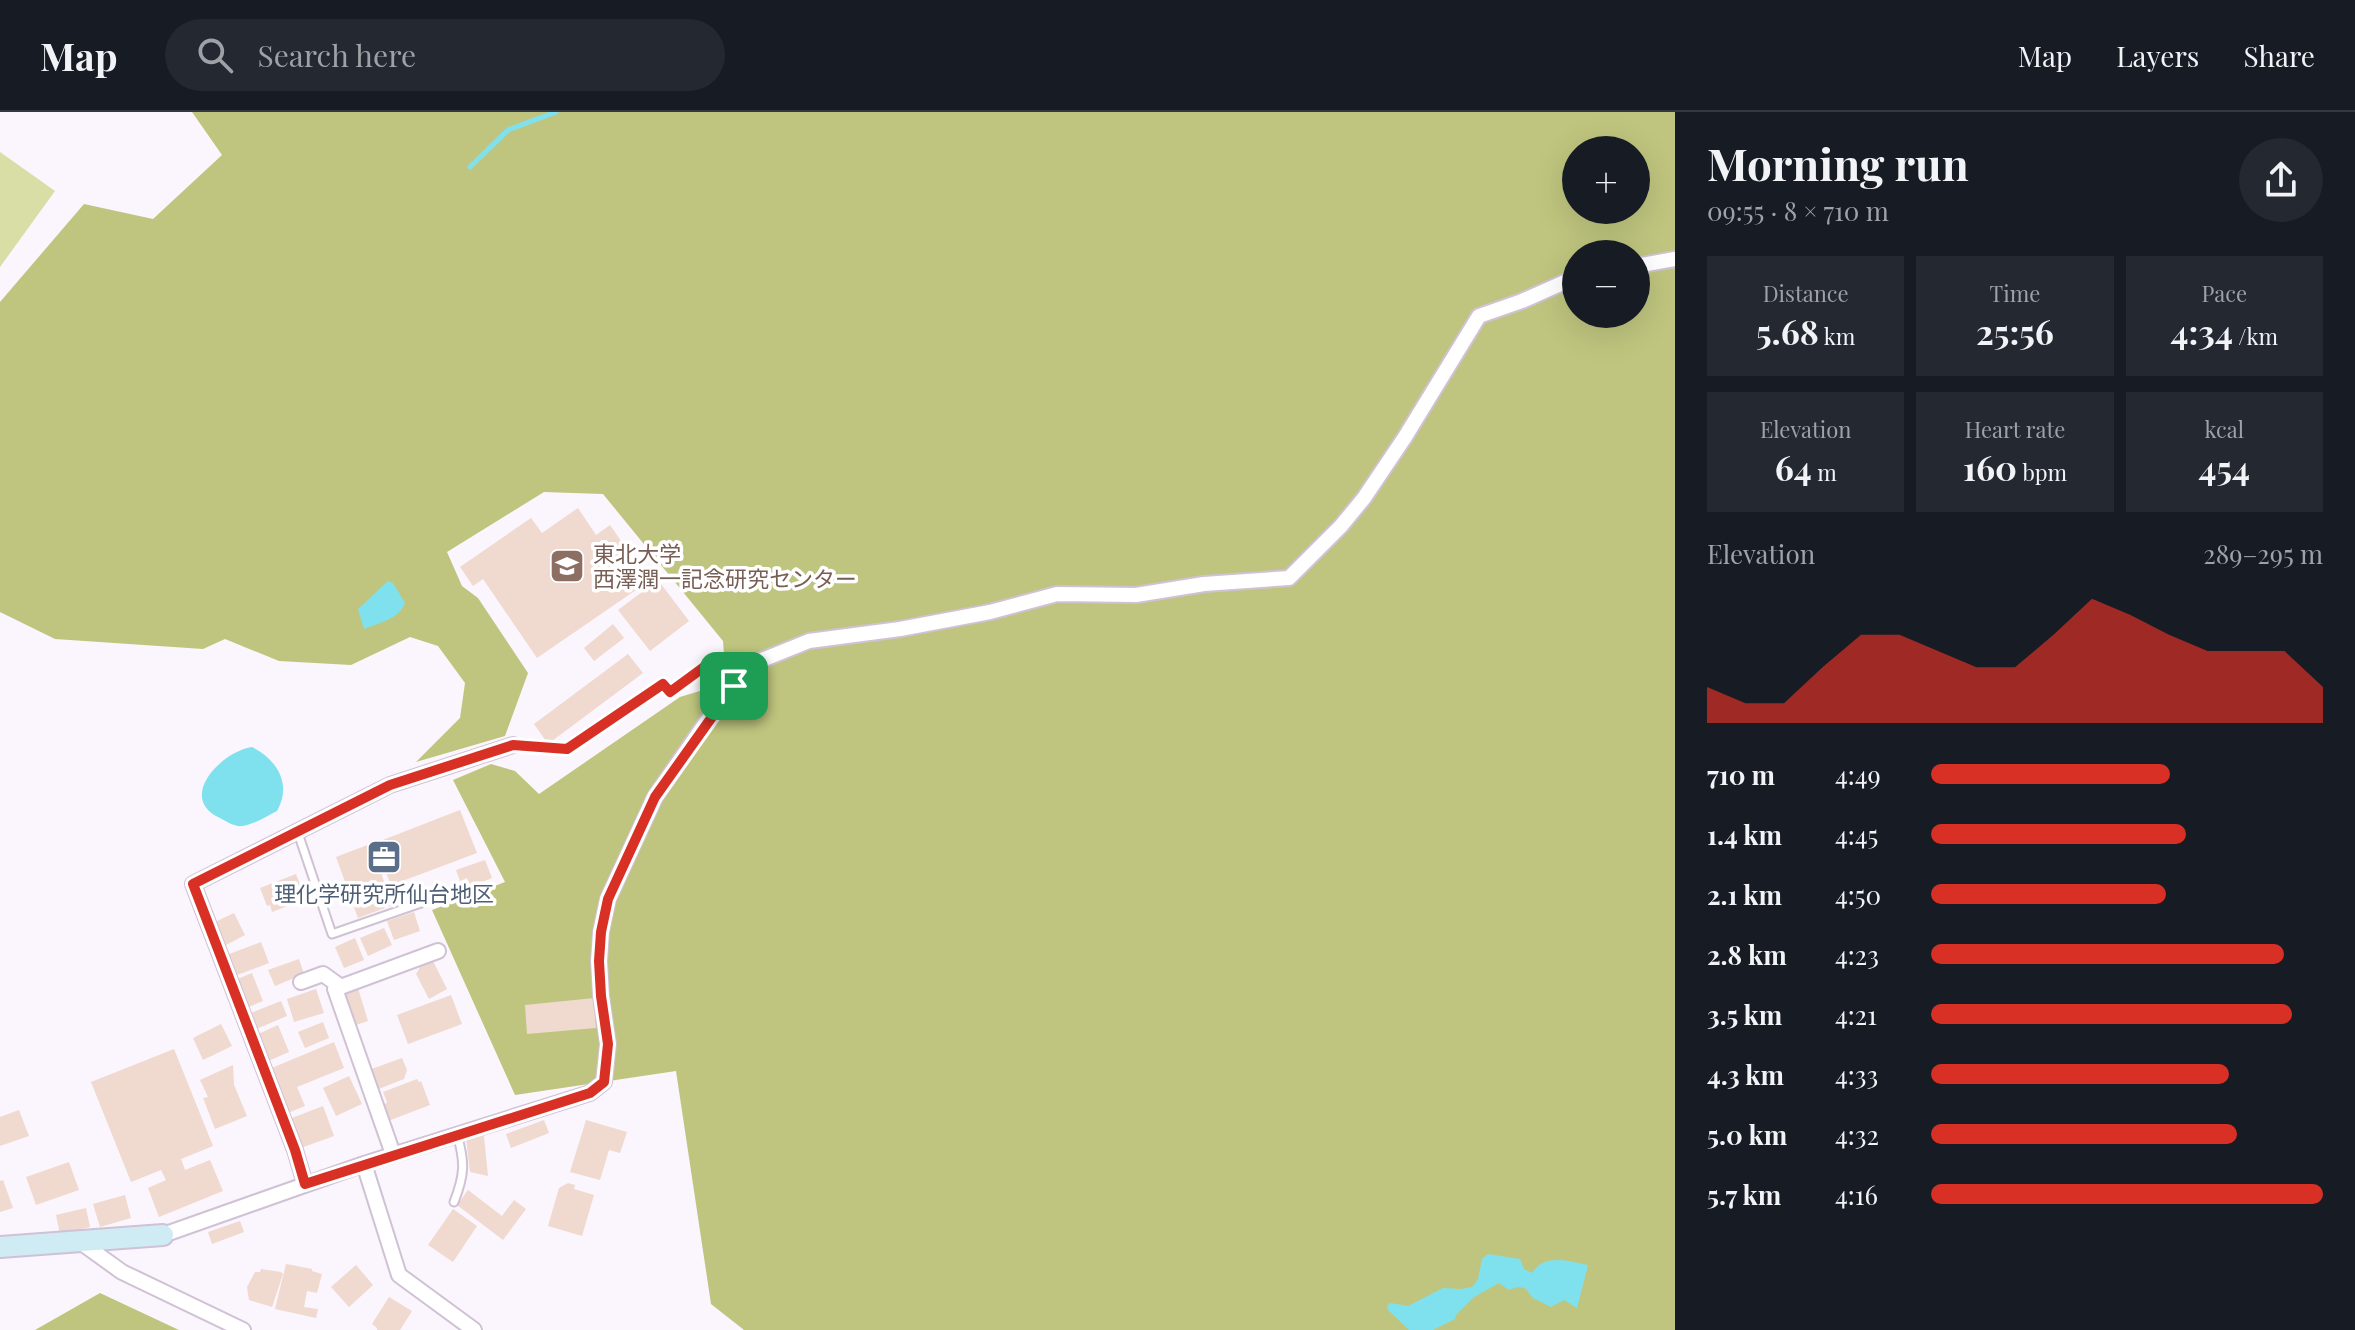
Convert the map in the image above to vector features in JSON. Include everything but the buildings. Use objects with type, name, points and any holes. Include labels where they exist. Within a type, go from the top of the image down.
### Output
[{"type":"street","points":[[1650,263],[1675,259]]},
{"type":"street","points":[[0,1247],[163,1235],[393,1154],[590,1093],[604,1082],[608,1044],[599,961],[608,899],[655,797],[752,664],[809,641],[990,612],[1057,594],[1136,595],[1204,584],[1289,578],[1364,498],[1479,316],[1562,283]]},
{"type":"street","points":[[305,1184],[295,1150],[193,884],[390,785],[513,745]]},
{"type":"street","points":[[403,945],[410,961]]},
{"type":"street","points":[[393,1154],[335,989],[438,951]]},
{"type":"street","points":[[301,982],[323,974],[341,987]]},
{"type":"street","points":[[364,1164],[399,1275],[474,1330]]},
{"type":"street","points":[[79,1241],[122,1272],[243,1330]]},
{"type":"lane","points":[[513,745],[567,749],[663,684],[670,692],[715,659],[734,686]]},
{"type":"lane","points":[[297,830],[332,934],[421,903]]},
{"type":"lane","points":[[454,1202],[463,1178],[463,1154],[457,1134]]},
{"type":"green space","points":[[192,112],[1675,112],[1675,1330],[744,1330],[711,1304],[676,1071],[515,1095],[432,910],[505,882],[453,780],[491,764],[515,771],[539,794],[680,697],[726,683],[723,641],[603,494],[544,492],[447,552],[462,586],[478,598],[528,673],[505,736],[416,762],[460,718],[465,683],[438,646],[410,637],[351,665],[279,661],[225,639],[203,649],[55,639],[0,612],[0,302],[84,204],[153,219],[222,155]]},
{"type":"green space","points":[[0,152],[55,191],[0,267]]},
{"type":"green space","points":[[100,1293],[179,1330],[35,1330]]},
{"type":"water","points":[[388,581],[393,583],[405,603],[393,617],[364,629],[358,609]]},
{"type":"water","points":[[252,747],[275,766],[283,783],[283,792],[277,811],[252,824],[237,826],[208,809],[202,799],[203,788],[217,766],[240,750]]},
{"type":"water","points":[[1488,1254],[1520,1259],[1524,1269],[1532,1273],[1550,1261],[1565,1260],[1588,1265],[1577,1308],[1564,1300],[1551,1307],[1533,1298],[1525,1288],[1509,1290],[1499,1283],[1474,1297],[1455,1319],[1433,1330],[1409,1330],[1388,1310],[1390,1303],[1408,1306],[1443,1288],[1472,1287],[1478,1279],[1482,1259]]},
{"type":"waterway","points":[[470,167],[508,130],[556,112]]},
{"type":"place","name":"東北大学 西澤潤一記念研究センター","points":[[567,566]]},
{"type":"place","name":"理化学研究所仙台地区","points":[[384,857]]},
{"type":"route","points":[[715,659],[734,686],[655,797],[608,899],[599,961],[608,1044],[604,1082],[590,1093],[305,1184],[295,1150],[193,884],[390,785],[513,745],[567,749],[663,684],[670,692],[715,659]]}]
